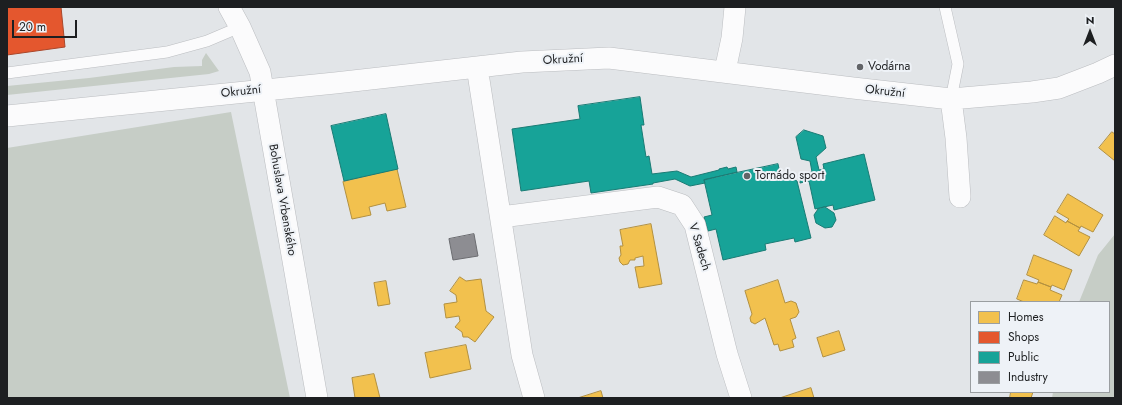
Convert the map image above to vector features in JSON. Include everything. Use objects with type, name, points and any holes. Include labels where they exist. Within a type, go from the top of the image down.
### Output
[{"type":"street","name":"Bohuslava Vrbenského","points":[[229,7],[240,27],[260,72],[317,398]]},
{"type":"street","points":[[726,71],[736,7]]},
{"type":"street","name":"Okružní","points":[[7,116],[335,83],[522,62],[609,58],[952,99],[1032,92],[1059,88],[1115,65]]},
{"type":"street","points":[[477,67],[522,356],[534,398]]},
{"type":"street","points":[[952,99],[960,197]]},
{"type":"street","name":"V Sadech","points":[[501,217],[658,197],[682,206],[696,225],[727,354],[741,398]]},
{"type":"lane","points":[[945,7],[958,64],[952,99]]},
{"type":"lane","points":[[7,73],[168,52],[207,41],[240,27]]},
{"type":"shaded area","points":[[206,53],[219,71],[209,74],[7,95],[7,86],[89,78],[174,67],[202,66],[202,60]]},
{"type":"shaded area","points":[[231,112],[290,398],[7,398],[7,148]]},
{"type":"shaded area","points":[[1115,234],[1115,398],[1052,398],[1053,393],[1110,393],[1110,301],[1079,301],[1098,255]]},
{"type":"building: Homes","points":[[1112,132],[1115,134],[1115,161],[1099,148]]},
{"type":"building: Homes","points":[[397,169],[406,207],[387,211],[385,203],[369,207],[371,215],[352,219],[343,182]]},
{"type":"building: Homes","points":[[1068,194],[1103,215],[1093,232],[1081,226],[1080,228],[1067,221],[1069,219],[1057,212]]},
{"type":"building: Homes","points":[[1055,216],[1066,223],[1067,221],[1080,228],[1078,231],[1090,237],[1079,256],[1044,235]]},
{"type":"building: Homes","points":[[651,224],[662,284],[639,288],[635,267],[644,266],[643,256],[635,258],[635,260],[630,260],[628,264],[623,265],[620,262],[620,246],[623,246],[620,230]]},
{"type":"building: Homes","points":[[1034,255],[1072,270],[1064,290],[1052,285],[1051,287],[1038,282],[1039,280],[1027,275]]},
{"type":"building: Homes","points":[[460,277],[466,281],[481,279],[486,311],[494,317],[475,342],[468,337],[463,337],[462,332],[455,327],[460,321],[459,316],[446,318],[444,304],[457,302],[456,295],[450,291]]},
{"type":"building: Homes","points":[[778,280],[785,303],[791,301],[796,303],[799,312],[796,317],[790,319],[796,338],[792,340],[794,347],[780,351],[778,344],[774,345],[765,318],[755,324],[751,322],[750,318],[752,314],[745,291]]},
{"type":"building: Homes","points":[[1024,280],[1037,284],[1038,282],[1051,287],[1050,290],[1062,295],[1059,301],[1022,301],[1017,299]]},
{"type":"building: Homes","points":[[386,281],[390,304],[378,306],[374,283]]},
{"type":"building: Homes","points":[[839,331],[845,350],[823,357],[817,338]]},
{"type":"building: Homes","points":[[466,345],[471,369],[430,378],[425,353]]},
{"type":"building: Homes","points":[[374,374],[380,398],[355,398],[352,378]]},
{"type":"building: Homes","points":[[811,388],[814,398],[780,398]]},
{"type":"building: Homes","points":[[601,391],[603,398],[578,398]]},
{"type":"building: Homes","points":[[1011,393],[1033,393],[1031,398],[1010,398]]},
{"type":"building: Shops","points":[[7,7],[61,7],[65,47],[7,55]]},
{"type":"building: Public","points":[[640,97],[644,125],[641,125],[646,157],[649,156],[652,174],[677,171],[691,177],[727,167],[728,169],[736,167],[737,172],[704,180],[705,183],[690,186],[675,179],[653,184],[591,193],[589,181],[521,191],[512,129],[580,119],[578,106]]},
{"type":"building: Public","points":[[386,114],[398,169],[344,181],[331,126]]},
{"type":"building: Public","points":[[804,130],[823,136],[826,148],[816,157],[819,170],[824,169],[823,164],[864,154],[875,200],[834,210],[833,205],[815,209],[809,181],[800,183],[801,175],[812,172],[810,161],[801,159],[796,137]]},
{"type":"building: Public","points":[[778,164],[780,173],[797,181],[811,238],[795,242],[794,238],[765,244],[766,250],[723,260],[716,229],[708,231],[704,217],[712,215],[704,180]]},
{"type":"building: Public","points":[[825,207],[834,213],[836,220],[832,227],[825,228],[816,223],[814,215],[818,209]]},
{"type":"building: Industry","points":[[474,234],[478,256],[453,260],[449,239]]},
{"type":"place","name":"Vodárna","points":[[860,67]]},
{"type":"place","name":"Tornádo sport","points":[[747,176]]}]
